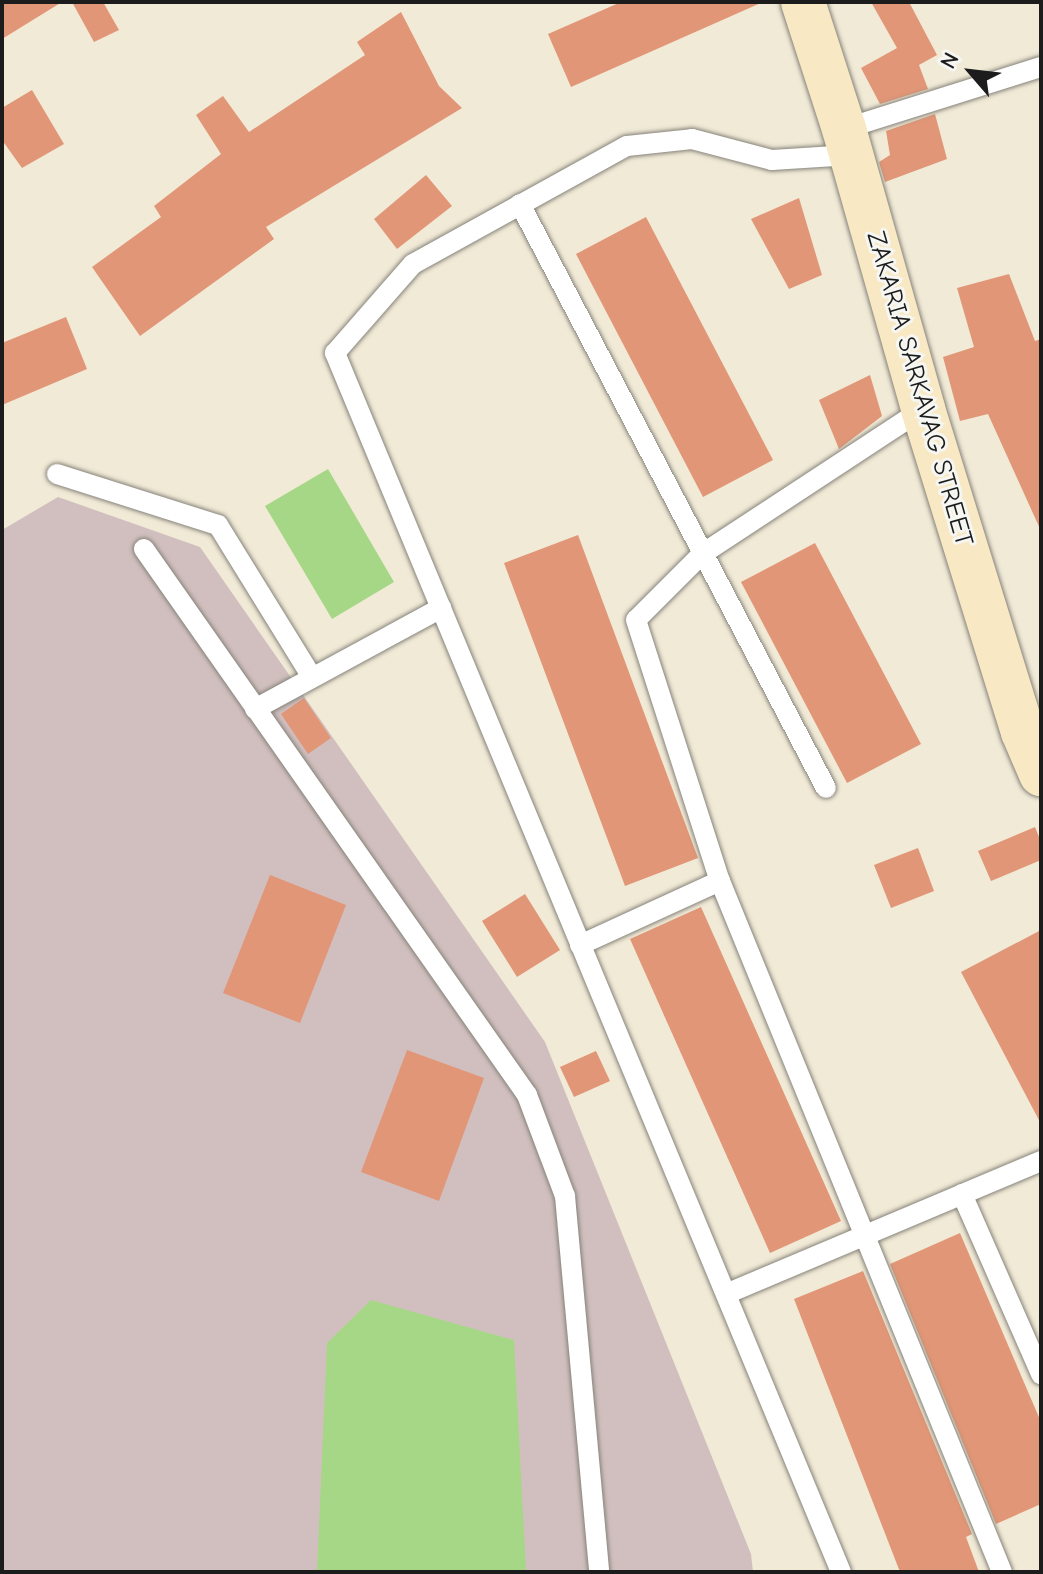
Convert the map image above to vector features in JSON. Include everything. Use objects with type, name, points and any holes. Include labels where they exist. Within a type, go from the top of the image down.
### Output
[{"type":"main road","name":"ZAKARIA SARKAVAG STREET","points":[[803,2],[847,142],[923,409],[1023,732],[1041,774]]},
{"type":"lane","points":[[841,1572],[335,353],[413,264],[627,146],[692,139],[772,160],[847,142],[1041,67]]},
{"type":"lane","points":[[520,204],[826,788]]},
{"type":"lane","points":[[923,409],[702,554],[636,620],[720,881],[1002,1572]]},
{"type":"lane","points":[[57,474],[218,525],[312,677]]},
{"type":"lane","points":[[144,549],[527,1095],[565,1196],[599,1572]]},
{"type":"lane","points":[[255,709],[441,608]]},
{"type":"lane","points":[[580,945],[720,881]]},
{"type":"lane","points":[[726,1294],[1041,1161]]},
{"type":"lane","points":[[962,1194],[1041,1374]]},
{"type":"shaded area","points":[[58,497],[200,547],[545,1042],[751,1554],[753,1572],[2,1572],[2,530]]},
{"type":"green space","points":[[328,469],[394,582],[332,619],[265,506]]},
{"type":"green space","points":[[371,1300],[514,1340],[526,1572],[317,1572],[327,1343]]},
{"type":"building","points":[[2,2],[62,2],[2,39]]},
{"type":"building","points":[[72,2],[103,2],[119,30],[94,42]]},
{"type":"building","points":[[621,2],[763,2],[571,87],[548,34]]},
{"type":"building","points":[[871,2],[909,2],[937,55],[919,65],[928,89],[880,104],[861,68],[897,48]]},
{"type":"building","points":[[401,12],[439,86],[462,108],[266,227],[274,239],[140,336],[92,267],[161,217],[154,206],[221,154],[196,115],[223,96],[249,132],[365,55],[357,42]]},
{"type":"building","points":[[32,90],[64,144],[22,168],[2,140],[2,108]]},
{"type":"building","points":[[935,114],[947,159],[885,182],[879,162],[890,155],[886,131]]},
{"type":"building","points":[[426,175],[452,206],[397,249],[374,219]]},
{"type":"building","points":[[799,198],[822,275],[789,289],[751,219]]},
{"type":"building","points":[[646,217],[773,460],[703,497],[576,254]]},
{"type":"building","points":[[1009,274],[1035,341],[1041,339],[1041,531],[988,414],[960,421],[943,357],[974,347],[957,288]]},
{"type":"building","points":[[66,317],[87,369],[2,405],[2,343]]},
{"type":"building","points":[[870,375],[882,416],[839,449],[819,400]]},
{"type":"building","points":[[578,535],[698,858],[625,886],[504,563]]},
{"type":"building","points":[[815,543],[921,744],[847,783],[741,582]]},
{"type":"building","points":[[304,698],[331,738],[308,754],[281,714]]},
{"type":"building","points":[[1035,827],[1041,842],[1041,860],[991,881],[978,851]]},
{"type":"building","points":[[918,848],[934,891],[891,908],[874,865]]},
{"type":"building","points":[[270,875],[346,905],[300,1023],[223,993]]},
{"type":"building","points":[[525,894],[560,950],[517,977],[482,921]]},
{"type":"building","points":[[701,907],[841,1221],[770,1253],[630,939]]},
{"type":"building","points":[[1041,930],[1041,1124],[961,972]]},
{"type":"building","points":[[407,1050],[484,1078],[439,1201],[361,1172]]},
{"type":"building","points":[[596,1051],[610,1081],[574,1097],[560,1067]]},
{"type":"building","points":[[960,1233],[1041,1422],[1041,1504],[996,1524],[890,1264]]},
{"type":"building","points":[[863,1271],[972,1534],[966,1537],[979,1572],[900,1572],[794,1299]]}]
